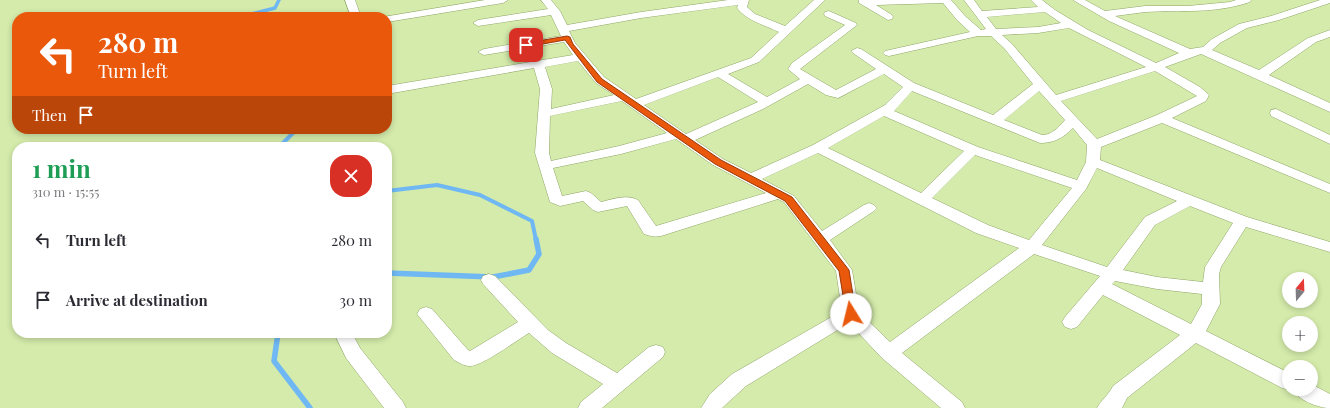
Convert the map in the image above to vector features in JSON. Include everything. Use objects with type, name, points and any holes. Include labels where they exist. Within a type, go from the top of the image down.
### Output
[{"type":"street","points":[[350,0],[354,12]]},
{"type":"street","points":[[428,0],[431,11]]},
{"type":"street","points":[[392,18],[475,2],[503,0]]},
{"type":"street","points":[[484,52],[664,11],[743,0],[742,8],[747,14],[787,31]]},
{"type":"street","points":[[544,114],[629,100],[719,73],[755,60],[820,0]]},
{"type":"street","points":[[864,1],[946,0],[959,16],[978,32]]},
{"type":"street","points":[[889,353],[1032,247],[1081,186],[1092,162],[1094,145],[1073,120],[1053,100],[1008,46],[994,32],[969,0]]},
{"type":"street","points":[[1036,0],[1046,9],[1071,25],[1157,67],[1203,95],[1202,98],[1162,118],[1094,145]]},
{"type":"street","points":[[1078,0],[1104,14],[1189,53]]},
{"type":"street","points":[[1104,14],[1145,9],[1181,10],[1231,5],[1246,0]]},
{"type":"street","points":[[1205,51],[1216,41],[1243,26],[1275,18],[1330,0]]},
{"type":"street","points":[[864,1],[888,17]]},
{"type":"street","points":[[478,24],[551,5],[565,33],[581,57],[600,80],[718,162],[788,199],[844,270],[851,314],[889,353],[955,408]]},
{"type":"street","points":[[979,14],[1046,9]]},
{"type":"street","points":[[829,14],[852,25],[796,65],[794,69],[830,92],[838,94],[885,69]]},
{"type":"street","points":[[889,53],[978,32],[1038,30],[1071,25]]},
{"type":"street","points":[[1260,75],[1312,40],[1330,33]]},
{"type":"street","points":[[1053,100],[1157,67],[1189,53],[1200,50],[1260,75],[1330,108]]},
{"type":"street","points":[[857,51],[910,86],[1032,137],[1045,140],[1055,137],[1073,120]]},
{"type":"street","points":[[392,89],[538,66],[581,57]]},
{"type":"street","points":[[538,66],[546,89],[542,153],[555,199],[560,201],[586,196],[595,206],[600,207],[629,201],[633,203],[650,230],[654,232],[779,194]]},
{"type":"street","points":[[719,73],[767,102]]},
{"type":"street","points":[[545,166],[681,136],[767,102],[808,79]]},
{"type":"street","points":[[994,121],[1040,84]]},
{"type":"street","points":[[750,179],[818,148],[889,108],[910,86]]},
{"type":"street","points":[[884,110],[973,150],[1081,186]]},
{"type":"street","points":[[1276,113],[1330,140]]},
{"type":"street","points":[[1162,118],[1330,189]]},
{"type":"street","points":[[818,148],[982,229],[1032,247],[1106,280],[1195,333],[1282,378]]},
{"type":"street","points":[[923,200],[973,150]]},
{"type":"street","points":[[1092,162],[1242,221],[1328,243]]},
{"type":"street","points":[[1071,322],[1106,280],[1150,222],[1157,216],[1188,201]]},
{"type":"street","points":[[820,239],[869,208]]},
{"type":"street","points":[[1107,408],[1114,404],[1120,392],[1195,333],[1208,314],[1212,304],[1211,274],[1213,267],[1242,221]]},
{"type":"street","points":[[489,280],[542,335],[559,348],[618,383]]},
{"type":"street","points":[[1106,280],[1157,283],[1212,289]]},
{"type":"street","points":[[426,314],[461,355],[469,359],[530,323]]},
{"type":"street","points":[[711,408],[739,380],[851,314]]},
{"type":"street","points":[[346,338],[353,353],[396,408]]},
{"type":"street","points":[[588,408],[656,352]]},
{"type":"street","points":[[1316,396],[1330,403]]},
{"type":"waterway","points":[[259,12],[275,8],[279,0]]},
{"type":"waterway","points":[[284,142],[292,134]]},
{"type":"waterway","points":[[392,190],[437,185],[480,195],[532,221],[536,240]]},
{"type":"waterway","points":[[392,273],[493,277],[529,270],[539,254],[536,239]]},
{"type":"waterway","points":[[277,338],[274,361],[310,408]]},
{"type":"route","points":[[526,45],[567,38],[570,44],[600,80],[718,162],[788,199],[844,270],[851,314]]}]
